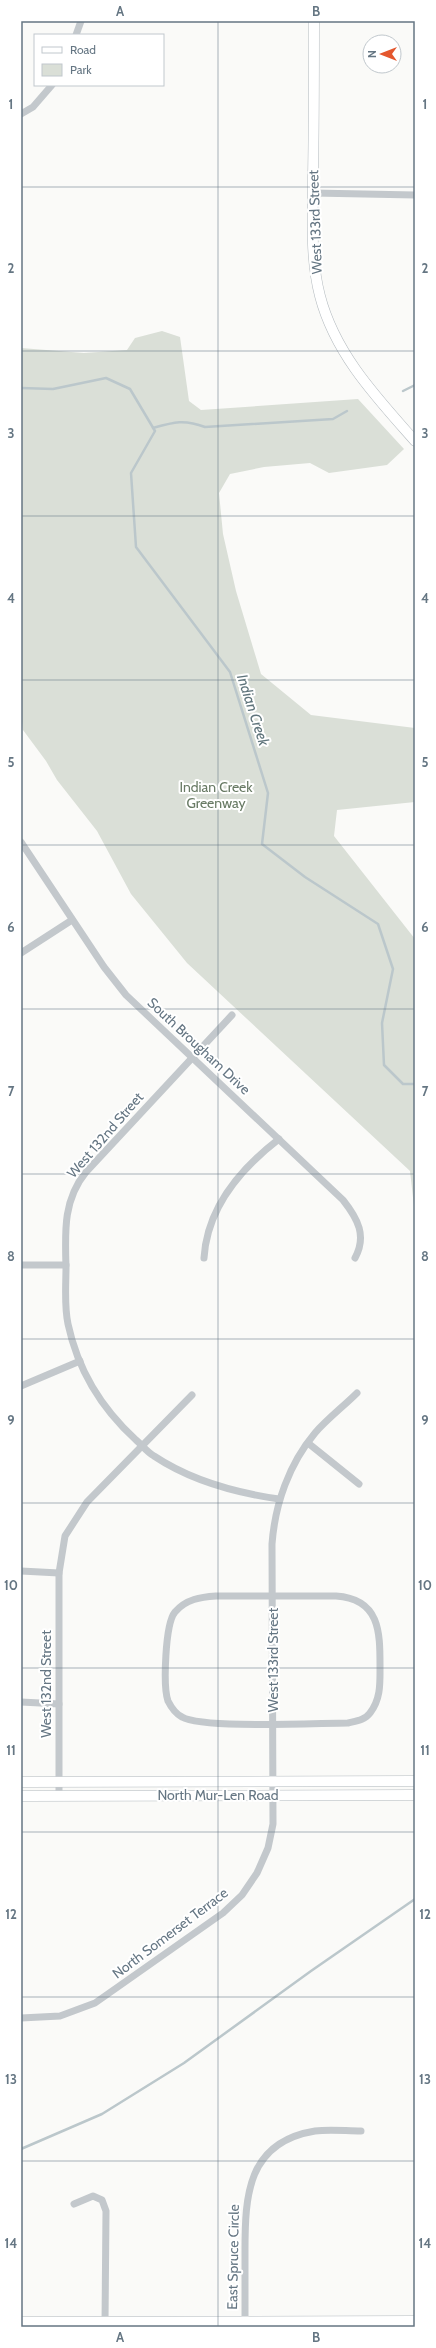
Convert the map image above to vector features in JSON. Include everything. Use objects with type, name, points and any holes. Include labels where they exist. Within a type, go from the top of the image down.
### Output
[{"type":"street","points":[[76,34],[81,21]]},
{"type":"street","name":"West 133rd Street","points":[[314,21],[313,193],[316,271],[320,296],[340,344],[357,372],[370,391],[415,441]]},
{"type":"street","points":[[21,114],[33,107],[51,86]]},
{"type":"street","points":[[313,193],[415,195]]},
{"type":"street","name":"South Brougham Drive","points":[[21,842],[104,967],[126,995],[350,1208],[361,1235],[361,1247],[355,1258]]},
{"type":"street","points":[[21,952],[72,920]]},
{"type":"street","name":"West 132nd Street","points":[[142,1445],[121,1427],[96,1396],[80,1361],[68,1324],[66,1213],[77,1184],[232,1015]]},
{"type":"street","points":[[204,1258],[209,1226],[218,1204],[227,1191],[266,1150],[279,1139]]},
{"type":"street","points":[[21,1265],[66,1265]]},
{"type":"street","points":[[21,1386],[80,1361]]},
{"type":"street","name":"West 133rd Street","points":[[273,1781],[272,1544],[274,1520],[279,1499],[292,1467],[315,1433],[358,1393]]},
{"type":"street","name":"West 132nd Street","points":[[59,1795],[58,1573],[61,1550],[69,1528],[87,1502],[192,1396]]},
{"type":"street","points":[[308,1443],[359,1484]]},
{"type":"street","points":[[142,1445],[153,1456],[184,1472],[245,1494],[279,1499]]},
{"type":"street","points":[[21,1571],[38,1574],[58,1573]]},
{"type":"street","name":"West 133rd Street","points":[[200,1597],[273,1597],[346,1597],[360,1602],[369,1610],[377,1622],[380,1637],[379,1697],[370,1714],[358,1721],[273,1723],[193,1722],[181,1717],[175,1712],[168,1701],[167,1683],[167,1633],[169,1622],[175,1612],[186,1602],[200,1597]]},
{"type":"street","points":[[21,1702],[59,1704]]},
{"type":"street","name":"North Somerset Terrace","points":[[21,2018],[60,2016],[95,2003],[232,1906],[250,1884],[263,1861],[271,1835],[273,1781]]},
{"type":"street","name":"North Mur-Len Road","points":[[21,1782],[415,1781]]},
{"type":"street","name":"North Mur-Len Road","points":[[21,1796],[415,1795]]},
{"type":"street","name":"East Spruce Circle","points":[[245,2321],[245,2203],[255,2172],[276,2147],[294,2136],[316,2131],[361,2131]]},
{"type":"street","points":[[74,2204],[93,2196],[102,2200],[106,2211],[105,2323]]},
{"type":"street","points":[[21,2322],[105,2323],[245,2321],[389,2324],[415,2321]]},
{"type":"green space","name":"Indian Creek Greenway","points":[[162,331],[180,337],[189,401],[201,410],[358,399],[404,449],[387,465],[329,473],[310,463],[264,467],[230,474],[219,493],[223,534],[236,591],[261,674],[311,715],[415,728],[415,802],[337,810],[334,836],[415,939],[415,1215],[410,1171],[187,963],[131,894],[97,831],[57,780],[46,761],[23,730],[21,714],[21,348],[84,353],[127,350],[135,338]]},
{"type":"waterway","name":"Indian Creek","points":[[21,388],[53,389],[106,378],[130,389],[155,431],[131,473],[136,547],[230,672],[268,793],[262,844],[305,877],[378,924],[393,969],[382,1023],[384,1065],[403,1084],[415,1084]]},
{"type":"waterway","points":[[403,391],[415,385]]},
{"type":"waterway","points":[[153,428],[179,422],[198,424],[205,427],[333,419],[347,411]]},
{"type":"waterway","points":[[21,2149],[102,2114],[184,2063],[311,1971],[415,1899]]}]
